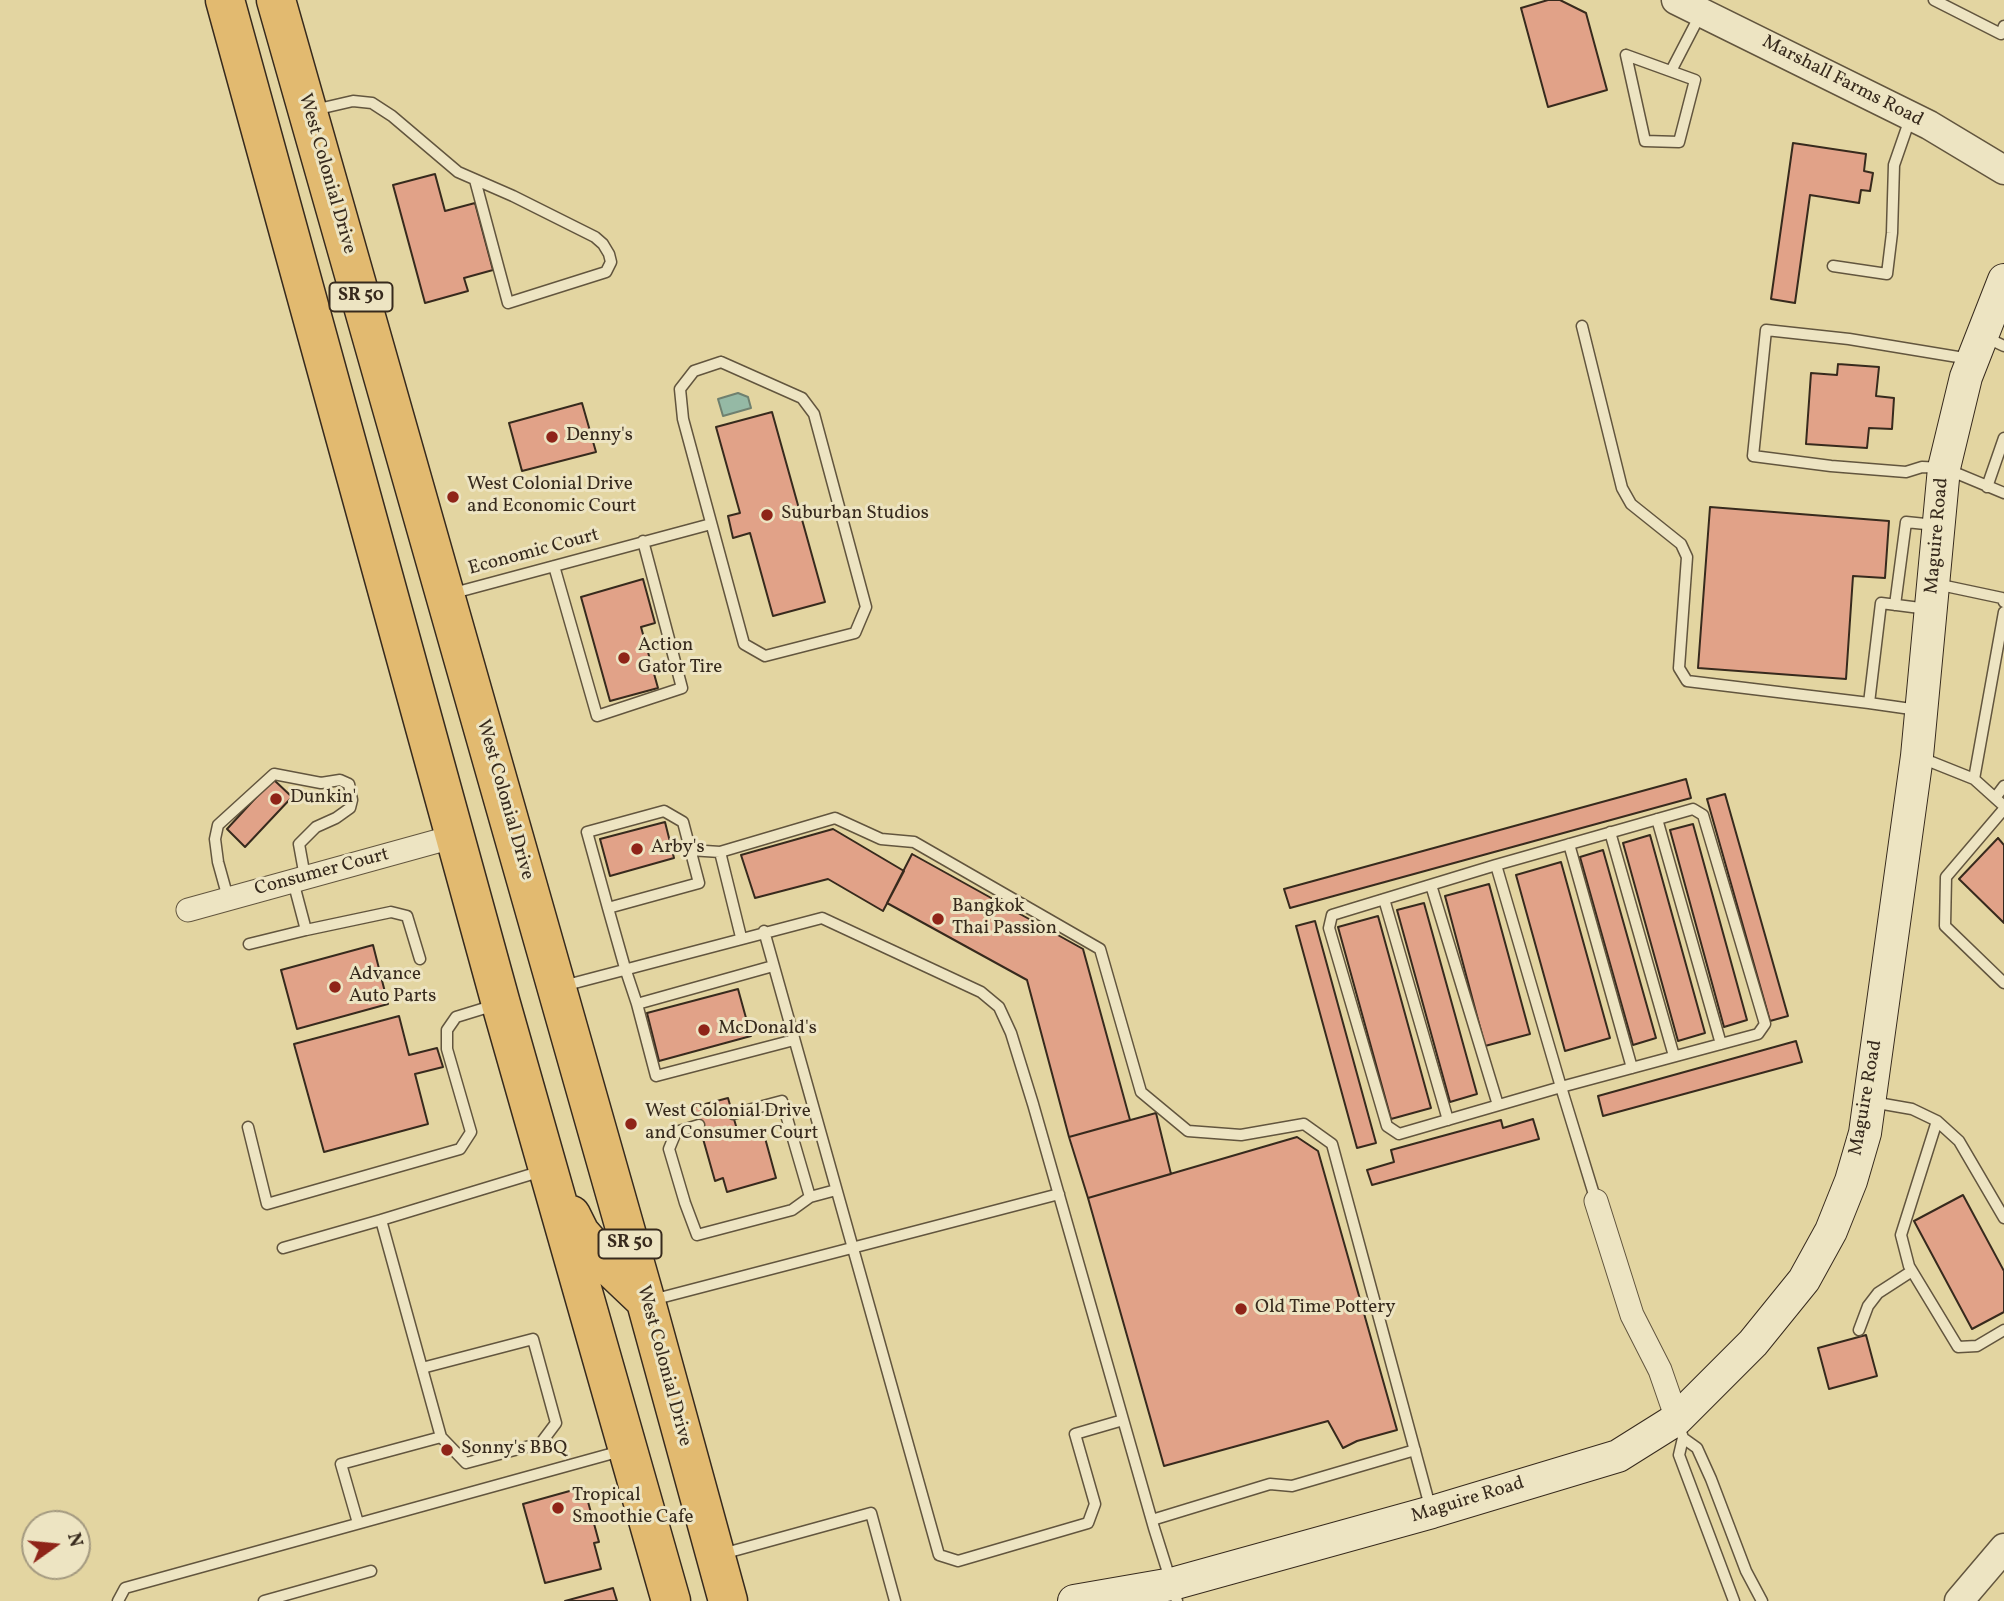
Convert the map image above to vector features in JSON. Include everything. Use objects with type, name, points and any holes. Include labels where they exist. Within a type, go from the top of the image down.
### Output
[{"type":"highway","name":"SR 50","points":[[225,0],[501,1004],[671,1601]]},
{"type":"highway","name":"West Colonial Drive","points":[[276,0],[447,595],[646,1302],[727,1601]]},
{"type":"highway","points":[[394,611],[447,595]]},
{"type":"highway","points":[[548,1169],[580,1233],[646,1302]]},
{"type":"main road","name":"Maguire Road","points":[[1144,1601],[1618,1456],[1680,1429],[1804,1280],[1831,1231],[1851,1181],[1865,1133],[1917,756],[1944,468],[1966,377],[1986,347],[2004,280]]},
{"type":"main road","name":"Maguire Road","points":[[1074,1601],[1175,1593]]},
{"type":"street","name":"Marshall Farms Road","points":[[1676,0],[1910,116],[2004,170]]},
{"type":"street","name":"Consumer Court","points":[[188,910],[456,836]]},
{"type":"street","points":[[1596,1201],[1632,1315],[1660,1370],[1680,1429]]},
{"type":"street","points":[[1959,1601],[2004,1548]]},
{"type":"lane","points":[[1934,0],[2001,34],[2004,26]]},
{"type":"lane","points":[[1671,71],[1702,12]]},
{"type":"lane","points":[[1626,55],[1671,71],[1695,80],[1679,142],[1645,141],[1626,55]]},
{"type":"lane","points":[[308,111],[353,101],[372,103],[393,116],[458,172],[513,196],[595,237],[609,254],[611,262],[606,272],[508,303],[475,180]]},
{"type":"lane","points":[[1833,266],[1887,274],[1892,233],[1894,165],[1910,116]]},
{"type":"lane","points":[[1582,326],[1622,488],[1631,504],[1681,544],[1687,556],[1679,668],[1687,681],[1921,710]]},
{"type":"lane","points":[[1986,347],[1849,339],[1766,330],[1753,456],[1831,467],[1906,472],[1922,467],[1944,468],[2004,493]]},
{"type":"lane","points":[[721,362],[802,398],[814,414],[866,607],[855,632],[765,656],[744,644],[711,524],[683,419],[680,389],[694,371],[721,362]]},
{"type":"lane","points":[[1987,486],[2004,438]]},
{"type":"lane","points":[[1895,605],[1906,522],[1939,526]]},
{"type":"lane","name":"Economic Court","points":[[447,595],[711,524]]},
{"type":"lane","points":[[554,566],[597,716],[682,688],[643,541]]},
{"type":"lane","points":[[1869,703],[1881,603],[1895,605],[1932,596],[2002,598],[2004,602]]},
{"type":"lane","points":[[1974,779],[2004,612]]},
{"type":"lane","points":[[1917,756],[1974,779],[2004,807],[1946,877],[1945,926],[2004,984]]},
{"type":"lane","points":[[228,898],[216,851],[218,825],[274,774],[321,783],[340,780],[349,784],[352,800],[349,808],[336,818],[316,827],[299,844],[299,879],[306,930]]},
{"type":"lane","points":[[1995,798],[2004,786]]},
{"type":"lane","points":[[1693,808],[1703,815],[1765,1024],[1758,1034],[1399,1134],[1387,1126],[1329,928],[1332,915],[1610,832],[1693,808]]},
{"type":"lane","points":[[608,908],[699,883],[683,822],[664,811],[587,832],[608,908],[625,968],[637,1004],[656,1076],[794,1040]]},
{"type":"lane","points":[[690,850],[720,852],[835,818],[881,839],[914,842],[1100,949],[1142,1092],[1188,1131],[1241,1135],[1304,1124],[1332,1144],[1432,1512]]},
{"type":"lane","points":[[1657,819],[1721,1044]]},
{"type":"lane","points":[[1610,832],[1674,1056]]},
{"type":"lane","points":[[1569,844],[1632,1068]]},
{"type":"lane","points":[[720,852],[741,937]]},
{"type":"lane","points":[[1496,865],[1596,1201]]},
{"type":"lane","points":[[1431,885],[1498,1105]]},
{"type":"lane","points":[[1384,899],[1448,1120]]},
{"type":"lane","points":[[249,944],[391,912],[407,916],[420,958]]},
{"type":"lane","points":[[557,987],[822,918],[981,992],[999,1007],[1011,1033],[1175,1593]]},
{"type":"lane","points":[[764,931],[939,1555],[958,1561],[1088,1523],[1095,1504],[1075,1434],[1123,1420]]},
{"type":"lane","points":[[637,1004],[774,966]]},
{"type":"lane","points":[[248,1127],[267,1204],[460,1149],[471,1132],[447,1049],[447,1030],[456,1017],[501,1004]]},
{"type":"lane","points":[[733,1114],[782,1101],[810,1197]]},
{"type":"lane","points":[[1869,1101],[1912,1109],[1937,1121],[1959,1141],[2004,1219]]},
{"type":"lane","points":[[1937,1121],[1901,1235],[1912,1271],[1958,1347],[1978,1346],[2004,1330]]},
{"type":"lane","points":[[699,1125],[676,1132],[669,1149],[697,1235],[792,1210],[810,1197],[836,1190]]},
{"type":"lane","points":[[283,1248],[548,1169]]},
{"type":"lane","points":[[646,1302],[1059,1194]]},
{"type":"lane","points":[[381,1220],[441,1437],[466,1463],[541,1443],[556,1423],[533,1339],[422,1368]]},
{"type":"lane","points":[[1859,1330],[1868,1306],[1878,1293],[1912,1271]]},
{"type":"lane","points":[[1680,1429],[1679,1455],[1734,1601]]},
{"type":"lane","points":[[1680,1429],[1697,1448],[1746,1571],[1762,1601]]},
{"type":"lane","points":[[358,1523],[341,1464],[441,1437]]},
{"type":"lane","points":[[118,1601],[125,1588],[628,1448]]},
{"type":"lane","points":[[1152,1520],[1270,1484],[1292,1486],[1415,1450]]},
{"type":"lane","points":[[715,1556],[871,1513],[895,1601]]},
{"type":"lane","points":[[268,1601],[371,1571]]},
{"type":"lane","points":[[309,1588],[312,1601]]},
{"type":"shaded area","points":[[738,393],[748,397],[751,408],[723,416],[718,399]]},
{"type":"building","points":[[1548,0],[1560,0],[1586,13],[1607,90],[1548,107],[1521,8]]},
{"type":"building","points":[[1793,143],[1866,154],[1864,171],[1873,173],[1870,191],[1861,190],[1859,203],[1810,195],[1795,303],[1771,299]]},
{"type":"building","points":[[435,174],[445,211],[475,203],[493,270],[464,278],[468,291],[425,303],[393,185]]},
{"type":"building","points":[[1838,364],[1879,367],[1876,396],[1894,398],[1892,429],[1869,428],[1867,448],[1806,444],[1811,373],[1837,375]]},
{"type":"building","name":"Denny's","points":[[582,403],[596,452],[522,471],[509,423]]},
{"type":"building","name":"Suburban Studios","points":[[772,412],[825,602],[773,616],[750,533],[733,538],[728,516],[740,513],[716,427]]},
{"type":"building","points":[[1710,507],[1889,521],[1885,578],[1853,576],[1846,679],[1698,668]]},
{"type":"building","name":"Action Gator Tire","points":[[643,579],[655,623],[641,627],[658,688],[610,701],[581,597]]},
{"type":"building","points":[[273,779],[292,797],[245,847],[227,829]]},
{"type":"building","points":[[1686,779],[1691,798],[1290,908],[1284,889]]},
{"type":"building","points":[[1725,794],[1788,1016],[1770,1021],[1707,799]]},
{"type":"building","name":"Arby's","points":[[665,822],[674,858],[610,876],[600,839]]},
{"type":"building","points":[[1693,824],[1747,1020],[1724,1027],[1670,830]]},
{"type":"building","points":[[833,829],[904,871],[883,911],[828,879],[755,898],[741,855]]},
{"type":"building","points":[[1650,835],[1705,1033],[1678,1041],[1623,843]]},
{"type":"building","points":[[1998,838],[2004,845],[2004,923],[1959,879]]},
{"type":"building","points":[[1603,850],[1656,1038],[1633,1045],[1580,857]]},
{"type":"building","points":[[912,854],[1083,949],[1130,1120],[1069,1137],[1027,980],[887,903]]},
{"type":"building","points":[[1561,862],[1610,1038],[1565,1051],[1516,875]]},
{"type":"building","points":[[1489,884],[1530,1034],[1485,1046],[1445,896]]},
{"type":"building","points":[[1424,903],[1477,1094],[1450,1102],[1397,910]]},
{"type":"building","points":[[1378,916],[1431,1108],[1391,1119],[1338,927]]},
{"type":"building","points":[[1315,921],[1376,1143],[1357,1148],[1296,926]]},
{"type":"building","name":"Advance Auto Parts","points":[[373,945],[388,1004],[297,1029],[281,970]]},
{"type":"building","points":[[738,989],[751,1036],[659,1061],[647,1013]]},
{"type":"building","points":[[399,1016],[409,1055],[437,1048],[443,1067],[415,1074],[428,1124],[324,1152],[294,1044]]},
{"type":"building","points":[[1796,1041],[1802,1062],[1603,1116],[1598,1096]]},
{"type":"building","points":[[728,1098],[738,1133],[762,1127],[776,1178],[727,1192],[723,1178],[715,1181],[694,1107]]},
{"type":"building","points":[[1156,1113],[1171,1174],[1088,1198],[1069,1137]]},
{"type":"building","points":[[1533,1119],[1539,1139],[1372,1185],[1367,1170],[1394,1162],[1391,1150],[1501,1120],[1503,1128]]},
{"type":"building","name":"Old Time Pottery","points":[[1297,1137],[1318,1151],[1397,1430],[1357,1441],[1343,1448],[1328,1421],[1164,1466],[1088,1198]]},
{"type":"building","points":[[1963,1195],[2004,1271],[2004,1312],[1972,1329],[1914,1221]]},
{"type":"building","points":[[1866,1335],[1877,1376],[1829,1389],[1818,1348]]},
{"type":"building","points":[[584,1487],[599,1542],[594,1543],[601,1569],[545,1583],[523,1504]]},
{"type":"building","points":[[613,1588],[617,1601],[565,1601]]},
{"type":"place","name":"Denny's","points":[[552,437]]},
{"type":"place","name":"West Colonial Drive and Economic Court","points":[[453,497]]},
{"type":"place","name":"Suburban Studios","points":[[767,515]]},
{"type":"place","name":"Action Gator Tire","points":[[624,658]]},
{"type":"place","name":"Dunkin'","points":[[276,799]]},
{"type":"place","name":"Arby's","points":[[637,849]]},
{"type":"place","name":"Bangkok Thai Passion","points":[[938,919]]},
{"type":"place","name":"Advance Auto Parts","points":[[335,987]]},
{"type":"place","name":"McDonald's","points":[[704,1030]]},
{"type":"place","name":"West Colonial Drive and Consumer Court","points":[[631,1124]]},
{"type":"place","name":"Old Time Pottery","points":[[1241,1309]]},
{"type":"place","name":"Sonny's BBQ","points":[[447,1450]]},
{"type":"place","name":"Tropical Smoothie Cafe","points":[[558,1508]]}]
